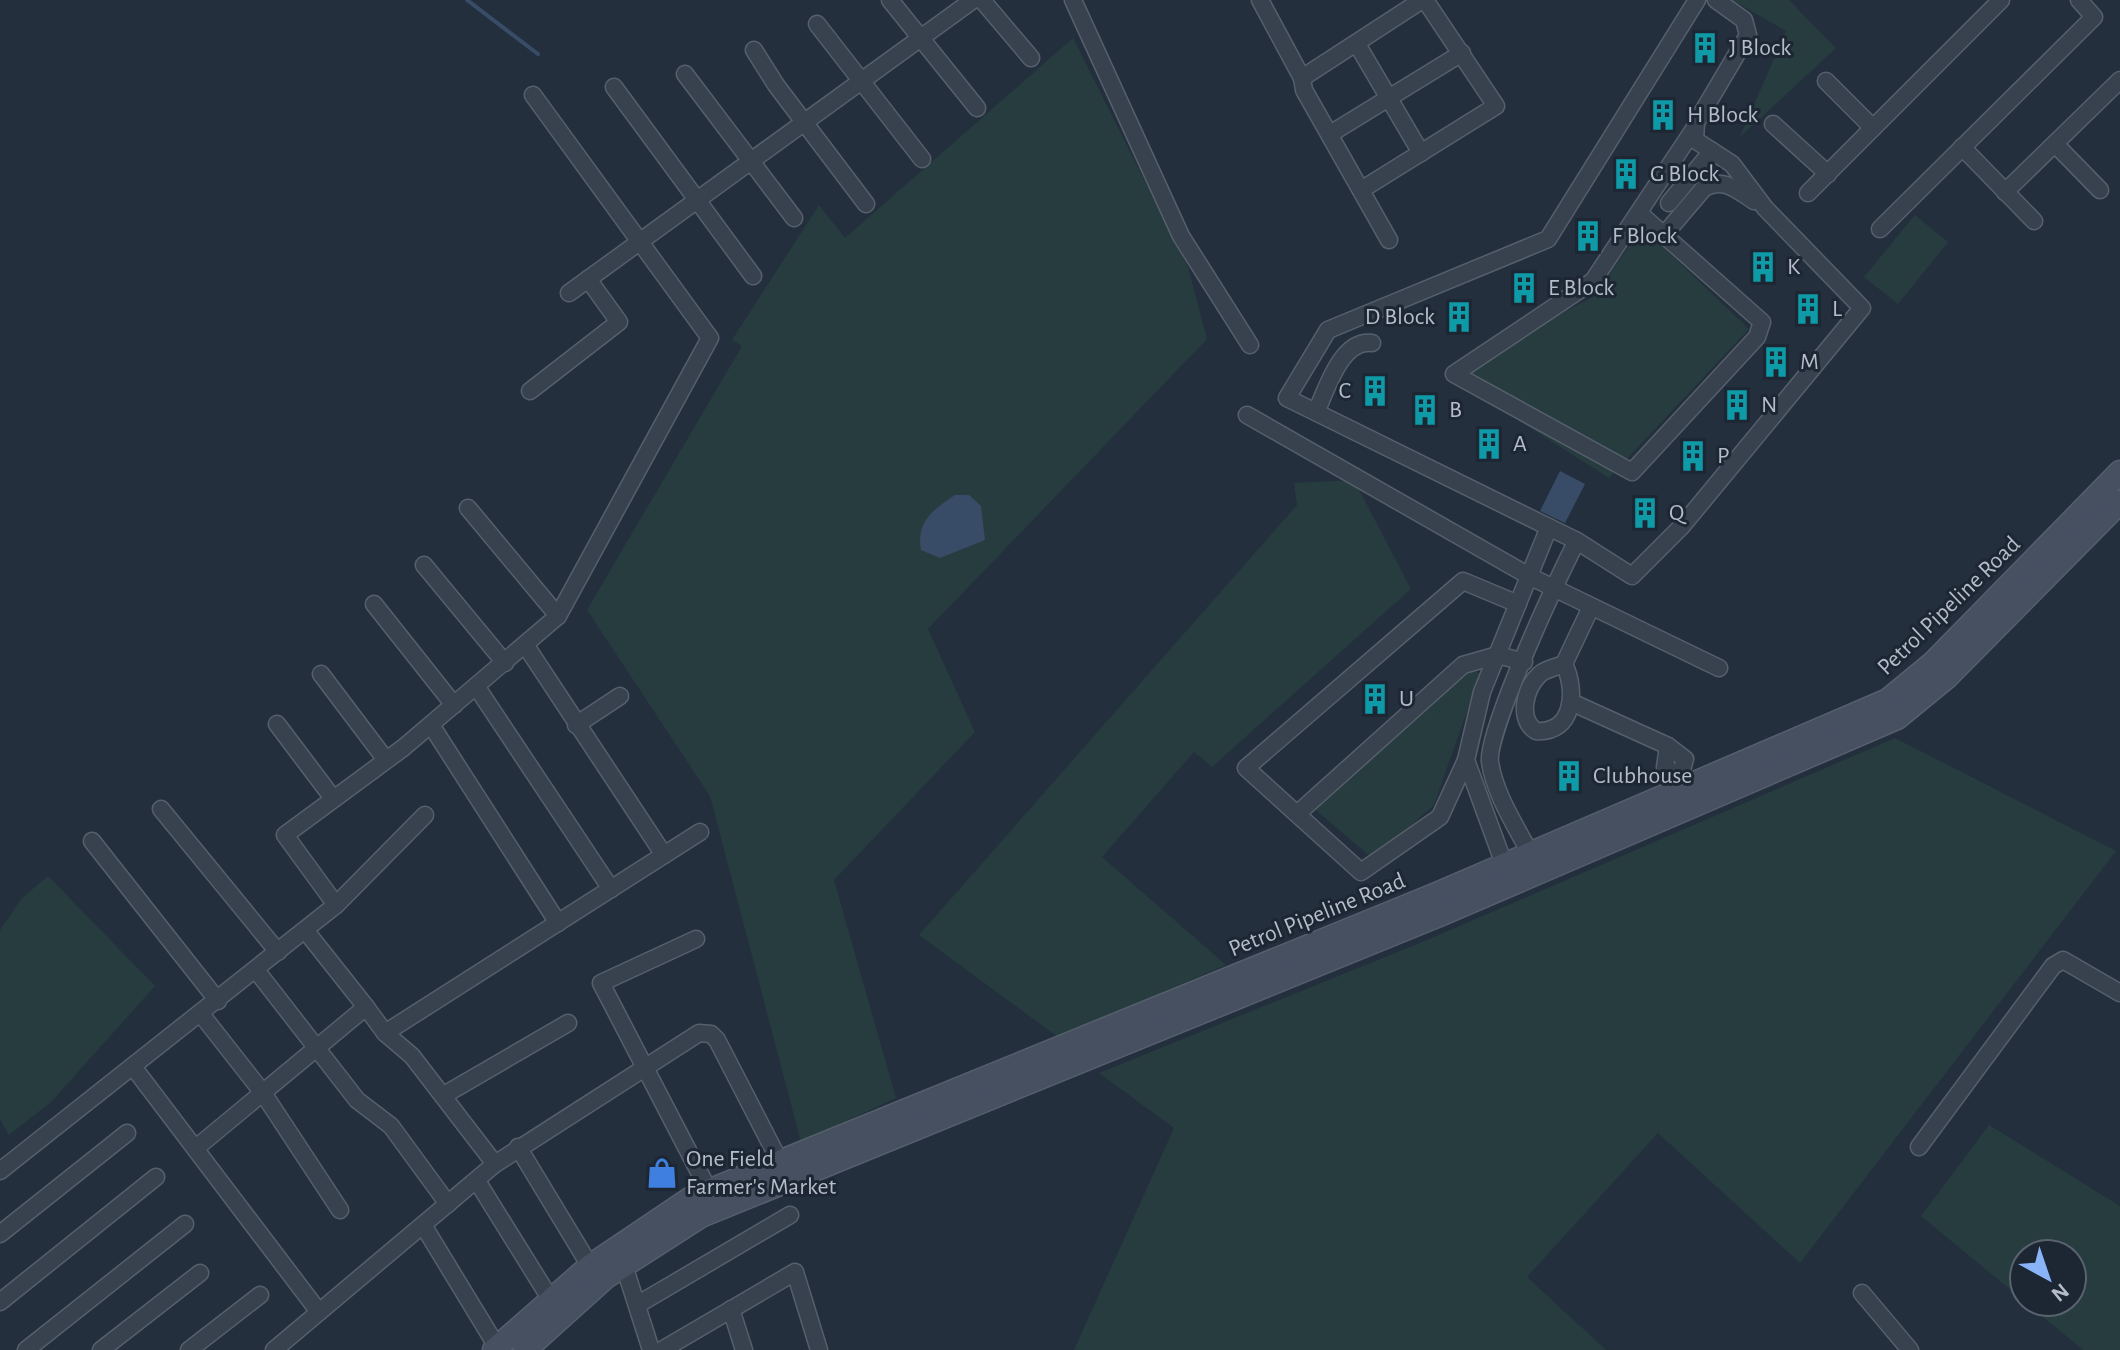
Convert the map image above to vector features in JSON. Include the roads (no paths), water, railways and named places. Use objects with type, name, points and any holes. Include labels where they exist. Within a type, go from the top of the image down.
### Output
[{"type":"main road","name":"Petrol Pipeline Road","points":[[497,1349],[590,1266],[620,1256],[701,1216],[1155,1020],[1508,874],[1901,691],[2120,472]]},
{"type":"main road","name":"Petrol Pipeline Road","points":[[1685,791],[1897,718],[1914,708],[2120,502]]},
{"type":"main road","name":"Petrol Pipeline Road","points":[[525,1350],[672,1209],[780,1162],[1155,1020]]},
{"type":"street","points":[[890,0],[977,108]]},
{"type":"street","points":[[569,293],[973,0]]},
{"type":"street","points":[[982,0],[1031,58]]},
{"type":"street","points":[[1073,0],[1181,236],[1250,345]]},
{"type":"street","points":[[1260,0],[1302,78],[1304,90],[1389,240]]},
{"type":"street","points":[[1302,78],[1424,0],[1496,106],[1361,190]]},
{"type":"street","points":[[1694,129],[1695,140],[1732,164],[1765,208],[1862,308],[1682,526],[1632,576],[1577,541],[1287,398],[1328,330],[1548,239],[1697,0]]},
{"type":"street","points":[[1639,213],[1762,322],[1757,337],[1632,472],[1454,374],[1593,281],[1694,129],[1748,35],[1744,20],[1716,0]]},
{"type":"street","points":[[1808,193],[2001,0]]},
{"type":"street","points":[[1880,229],[2094,17],[2079,0]]},
{"type":"street","points":[[817,24],[922,159]]},
{"type":"street","points":[[1357,44],[1421,153]]},
{"type":"street","points":[[754,50],[866,204]]},
{"type":"street","points":[[1330,134],[1462,53]]},
{"type":"street","points":[[685,74],[794,218]]},
{"type":"street","points":[[1826,81],[1873,128]]},
{"type":"street","points":[[2005,192],[2119,84]]},
{"type":"street","points":[[614,87],[753,276]]},
{"type":"street","points":[[336,905],[285,835],[431,725],[558,616],[710,338],[533,95]]},
{"type":"street","points":[[1773,124],[1828,174]]},
{"type":"street","points":[[2055,144],[2100,190]]},
{"type":"street","points":[[1962,147],[2034,221]]},
{"type":"street","points":[[1669,203],[1712,151]]},
{"type":"street","points":[[1664,235],[1704,188],[1713,183],[1734,187],[1765,208]]},
{"type":"street","points":[[530,391],[619,322],[588,279]]},
{"type":"street","points":[[1316,412],[1349,350],[1355,345],[1372,343]]},
{"type":"street","points":[[1247,415],[1529,576],[1719,668]]},
{"type":"street","points":[[468,508],[558,616]]},
{"type":"street","points":[[1518,604],[1463,581],[1246,768],[1361,872],[1440,817],[1466,760],[1482,692],[1498,655],[1549,527]]},
{"type":"street","points":[[1535,862],[1497,786],[1489,754],[1552,587],[1577,541]]},
{"type":"street","points":[[424,565],[505,663]]},
{"type":"street","points":[[374,604],[454,705]]},
{"type":"street","points":[[1564,664],[1573,683],[1565,719],[1552,730],[1536,731],[1526,723],[1523,710],[1536,680],[1542,673],[1564,664],[1591,607]]},
{"type":"street","points":[[526,646],[664,855]]},
{"type":"street","points":[[1297,814],[1463,665],[1498,655],[1524,662]]},
{"type":"street","points":[[321,674],[386,760]]},
{"type":"street","points":[[476,686],[611,889]]},
{"type":"street","points":[[576,725],[620,696]]},
{"type":"street","points":[[1571,702],[1668,746],[1665,767],[1685,791]]},
{"type":"street","points":[[277,724],[332,797]]},
{"type":"street","points":[[431,725],[558,923]]},
{"type":"street","points":[[1466,760],[1508,874]]},
{"type":"street","points":[[161,809],[278,952]]},
{"type":"street","points":[[0,1171],[134,1068],[336,905],[425,815]]},
{"type":"street","points":[[385,1033],[700,832]]},
{"type":"street","points":[[92,841],[218,1001]]},
{"type":"street","points":[[305,930],[385,1033],[412,1056],[444,1095],[495,1164]]},
{"type":"street","points":[[696,939],[601,983],[709,1191]]},
{"type":"street","points":[[1919,1147],[2053,966],[2063,960],[2120,993]]},
{"type":"street","points":[[256,970],[357,1100],[391,1126],[448,1204]]},
{"type":"street","points":[[196,1148],[366,1007]]},
{"type":"street","points":[[201,1014],[263,1093],[340,1210]]},
{"type":"street","points":[[444,1095],[568,1023]]},
{"type":"street","points":[[274,1350],[296,1343],[319,1312],[495,1164],[645,1064],[699,1033],[711,1034],[780,1162]]},
{"type":"street","points":[[134,1068],[319,1312]]},
{"type":"street","points":[[0,1234],[127,1133]]},
{"type":"street","points":[[518,1147],[590,1266]]},
{"type":"street","points":[[0,1302],[156,1177]]},
{"type":"street","points":[[477,1181],[551,1300]]},
{"type":"street","points":[[637,1305],[790,1215]]},
{"type":"street","points":[[26,1350],[185,1224]]},
{"type":"street","points":[[423,1225],[497,1349]]},
{"type":"street","points":[[620,1256],[651,1350]]},
{"type":"street","points":[[662,1350],[795,1272],[819,1350]]},
{"type":"street","points":[[101,1350],[200,1273]]},
{"type":"street","points":[[1862,1293],[1910,1350]]},
{"type":"street","points":[[189,1350],[260,1295]]},
{"type":"street","points":[[731,1309],[744,1350]]},
{"type":"water","points":[[1560,471],[1585,484],[1565,523],[1540,511]]},
{"type":"water","points":[[955,495],[969,495],[981,506],[985,540],[940,558],[921,550],[921,531],[933,511]]},
{"type":"waterway","points":[[467,0],[538,54]]},
{"type":"place","name":"J Block","points":[[1705,48]]},
{"type":"place","name":"H Block","points":[[1663,115]]},
{"type":"place","name":"G Block","points":[[1626,174]]},
{"type":"place","name":"F Block","points":[[1588,236]]},
{"type":"place","name":"K","points":[[1763,267]]},
{"type":"place","name":"E Block","points":[[1524,288]]},
{"type":"place","name":"L","points":[[1808,309]]},
{"type":"place","name":"D Block","points":[[1459,317]]},
{"type":"place","name":"M","points":[[1776,362]]},
{"type":"place","name":"C","points":[[1375,391]]},
{"type":"place","name":"N","points":[[1737,405]]},
{"type":"place","name":"B","points":[[1425,410]]},
{"type":"place","name":"A","points":[[1489,444]]},
{"type":"place","name":"P","points":[[1693,456]]},
{"type":"place","name":"Q","points":[[1645,513]]},
{"type":"place","name":"U","points":[[1375,699]]},
{"type":"place","name":"Clubhouse","points":[[1569,776]]},
{"type":"place","name":"One Field Farmer's Market","points":[[662,1173]]}]
